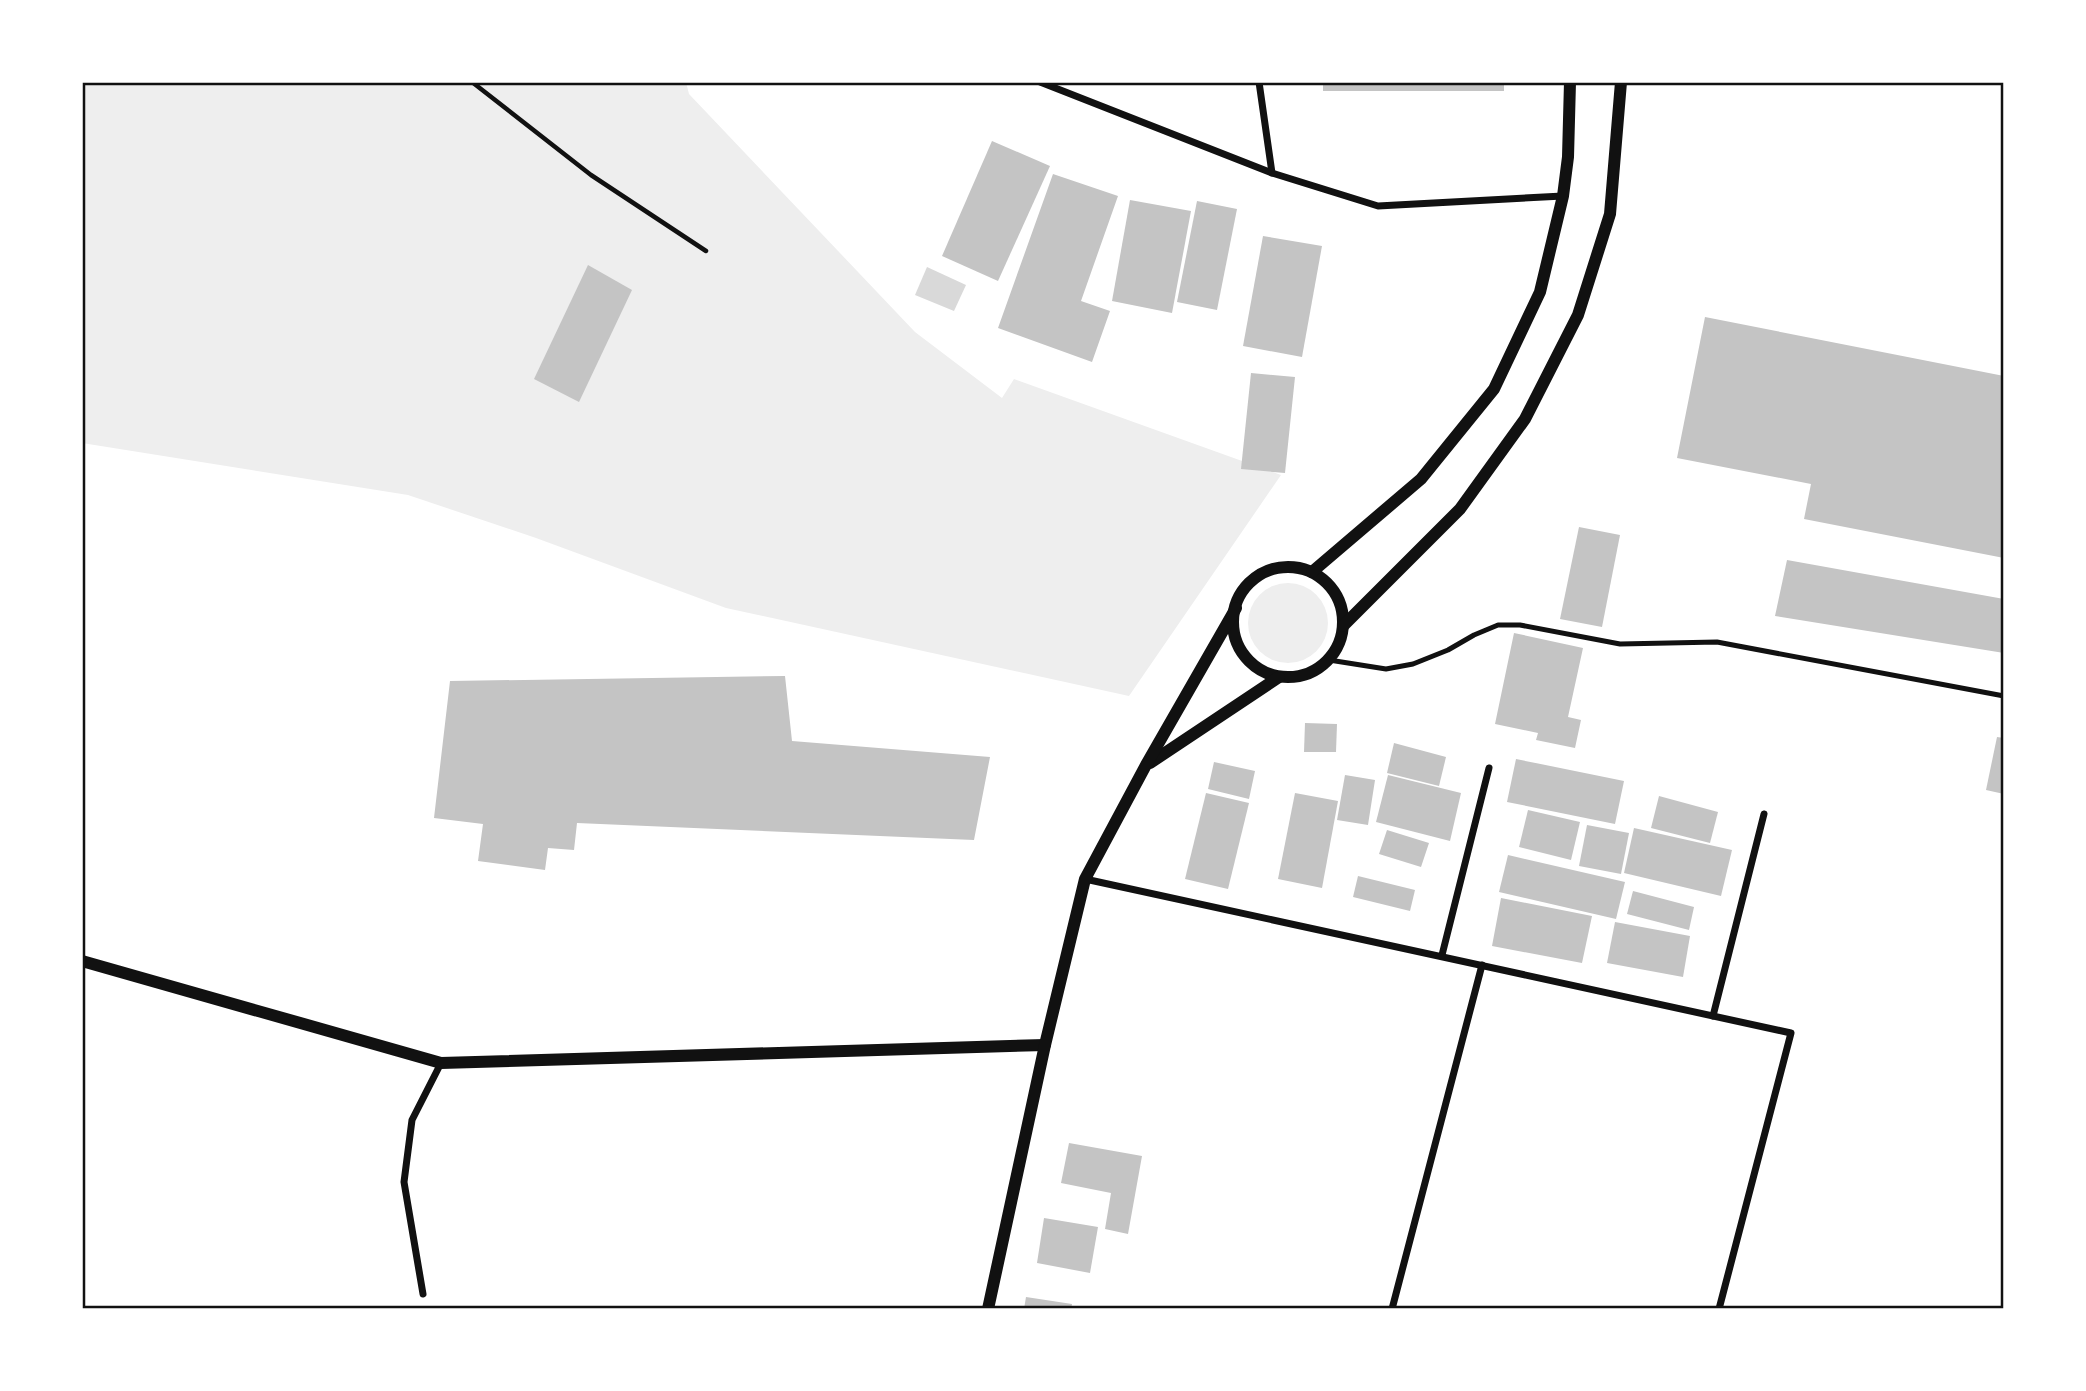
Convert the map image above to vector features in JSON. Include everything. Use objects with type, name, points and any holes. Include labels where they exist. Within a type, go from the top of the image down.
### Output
[{"type":"street","points":[[1040,82],[1272,173],[1378,206],[1563,197]]},
{"type":"street","points":[[1259,82],[1272,173]]},
{"type":"street","points":[[1312,572],[1421,479],[1494,389],[1540,292],[1563,197],[1569,157],[1570,82]]},
{"type":"street","points":[[1343,626],[1460,509],[1525,419],[1573,327],[1610,214],[1621,82]]},
{"type":"street","points":[[988,1309],[1045,1045],[1085,879],[1244,591],[1257,577],[1275,569],[1294,567],[1312,572],[1325,581],[1341,608],[1343,626],[1339,644],[1329,660],[1314,671],[1297,677],[1279,677],[1261,671],[1247,659],[1238,644],[1234,626],[1236,608]]},
{"type":"street","points":[[1146,765],[1279,677]]},
{"type":"street","points":[[1442,955],[1489,768]]},
{"type":"street","points":[[1713,1016],[1764,814]]},
{"type":"street","points":[[1085,879],[1791,1033],[1719,1309]]},
{"type":"street","points":[[82,961],[441,1063],[1045,1045]]},
{"type":"street","points":[[1392,1309],[1482,965]]},
{"type":"street","points":[[423,1294],[404,1182],[412,1120],[441,1063]]},
{"type":"lane","points":[[1329,660],[1386,669],[1413,664],[1498,625],[1520,625],[1620,644],[1717,642],[2004,696]]},
{"type":"path","points":[[472,82],[591,175],[706,251]]},
{"type":"shaded area","points":[[82,82],[686,82],[689,94],[915,332],[1002,398],[1014,379],[1281,475],[1129,696],[726,608],[536,538],[408,495],[82,443]]},
{"type":"shaded area","points":[[927,267],[966,285],[954,311],[915,295]]},
{"type":"shaded area","points":[[1288,583],[1303,586],[1316,595],[1325,608],[1328,623],[1325,638],[1316,651],[1303,660],[1288,663],[1273,660],[1260,651],[1251,638],[1248,623],[1251,608],[1260,595],[1273,586]]},
{"type":"building","points":[[1323,82],[1504,82],[1504,91],[1323,91]]},
{"type":"building","points":[[992,141],[1050,166],[998,281],[942,256]]},
{"type":"building","points":[[1053,174],[1118,196],[1081,301],[1110,311],[1092,362],[998,328]]},
{"type":"building","points":[[1130,200],[1191,211],[1172,313],[1112,301]]},
{"type":"building","points":[[1197,201],[1237,209],[1217,310],[1177,302]]},
{"type":"building","points":[[1263,236],[1322,246],[1302,357],[1243,346]]},
{"type":"building","points":[[588,265],[632,290],[579,402],[534,379]]},
{"type":"building","points":[[1705,317],[2004,376],[2004,558],[1804,519],[1811,484],[1677,458]]},
{"type":"building","points":[[1251,373],[1295,377],[1285,473],[1241,469]]},
{"type":"building","points":[[1579,527],[1620,535],[1602,627],[1560,619]]},
{"type":"building","points":[[1787,560],[2004,599],[2004,653],[1775,616]]},
{"type":"building","points":[[1514,633],[1583,648],[1568,717],[1581,720],[1575,748],[1536,740],[1538,733],[1495,724]]},
{"type":"building","points":[[785,676],[792,741],[990,757],[974,840],[577,823],[574,850],[548,848],[545,870],[478,861],[483,824],[434,818],[450,681]]},
{"type":"building","points":[[1305,723],[1337,724],[1336,752],[1304,752]]},
{"type":"building","points":[[1997,737],[2004,738],[2004,794],[1986,790]]},
{"type":"building","points":[[1394,743],[1446,757],[1439,786],[1387,773]]},
{"type":"building","points":[[1516,759],[1624,781],[1615,824],[1507,802]]},
{"type":"building","points":[[1214,762],[1255,771],[1249,799],[1208,789]]},
{"type":"building","points":[[1345,775],[1375,780],[1368,825],[1337,820]]},
{"type":"building","points":[[1388,775],[1461,793],[1450,841],[1376,822]]},
{"type":"building","points":[[1206,793],[1249,803],[1228,889],[1185,879]]},
{"type":"building","points":[[1295,793],[1338,801],[1322,888],[1278,879]]},
{"type":"building","points":[[1659,796],[1718,812],[1710,843],[1651,828]]},
{"type":"building","points":[[1528,810],[1580,822],[1571,860],[1519,847]]},
{"type":"building","points":[[1587,825],[1629,833],[1621,874],[1579,866]]},
{"type":"building","points":[[1634,828],[1732,850],[1721,896],[1624,873]]},
{"type":"building","points":[[1387,830],[1429,843],[1421,867],[1379,854]]},
{"type":"building","points":[[1508,855],[1625,882],[1616,919],[1499,892]]},
{"type":"building","points":[[1358,876],[1415,890],[1410,911],[1353,897]]},
{"type":"building","points":[[1633,891],[1694,907],[1689,930],[1627,914]]},
{"type":"building","points":[[1501,898],[1592,916],[1582,963],[1492,946]]},
{"type":"building","points":[[1615,922],[1690,936],[1683,977],[1607,963]]},
{"type":"building","points":[[1069,1143],[1142,1156],[1128,1234],[1105,1229],[1111,1193],[1061,1183]]},
{"type":"building","points":[[1044,1218],[1098,1227],[1090,1273],[1037,1263]]},
{"type":"building","points":[[1026,1297],[1072,1304],[1071,1309],[1024,1309]]}]
